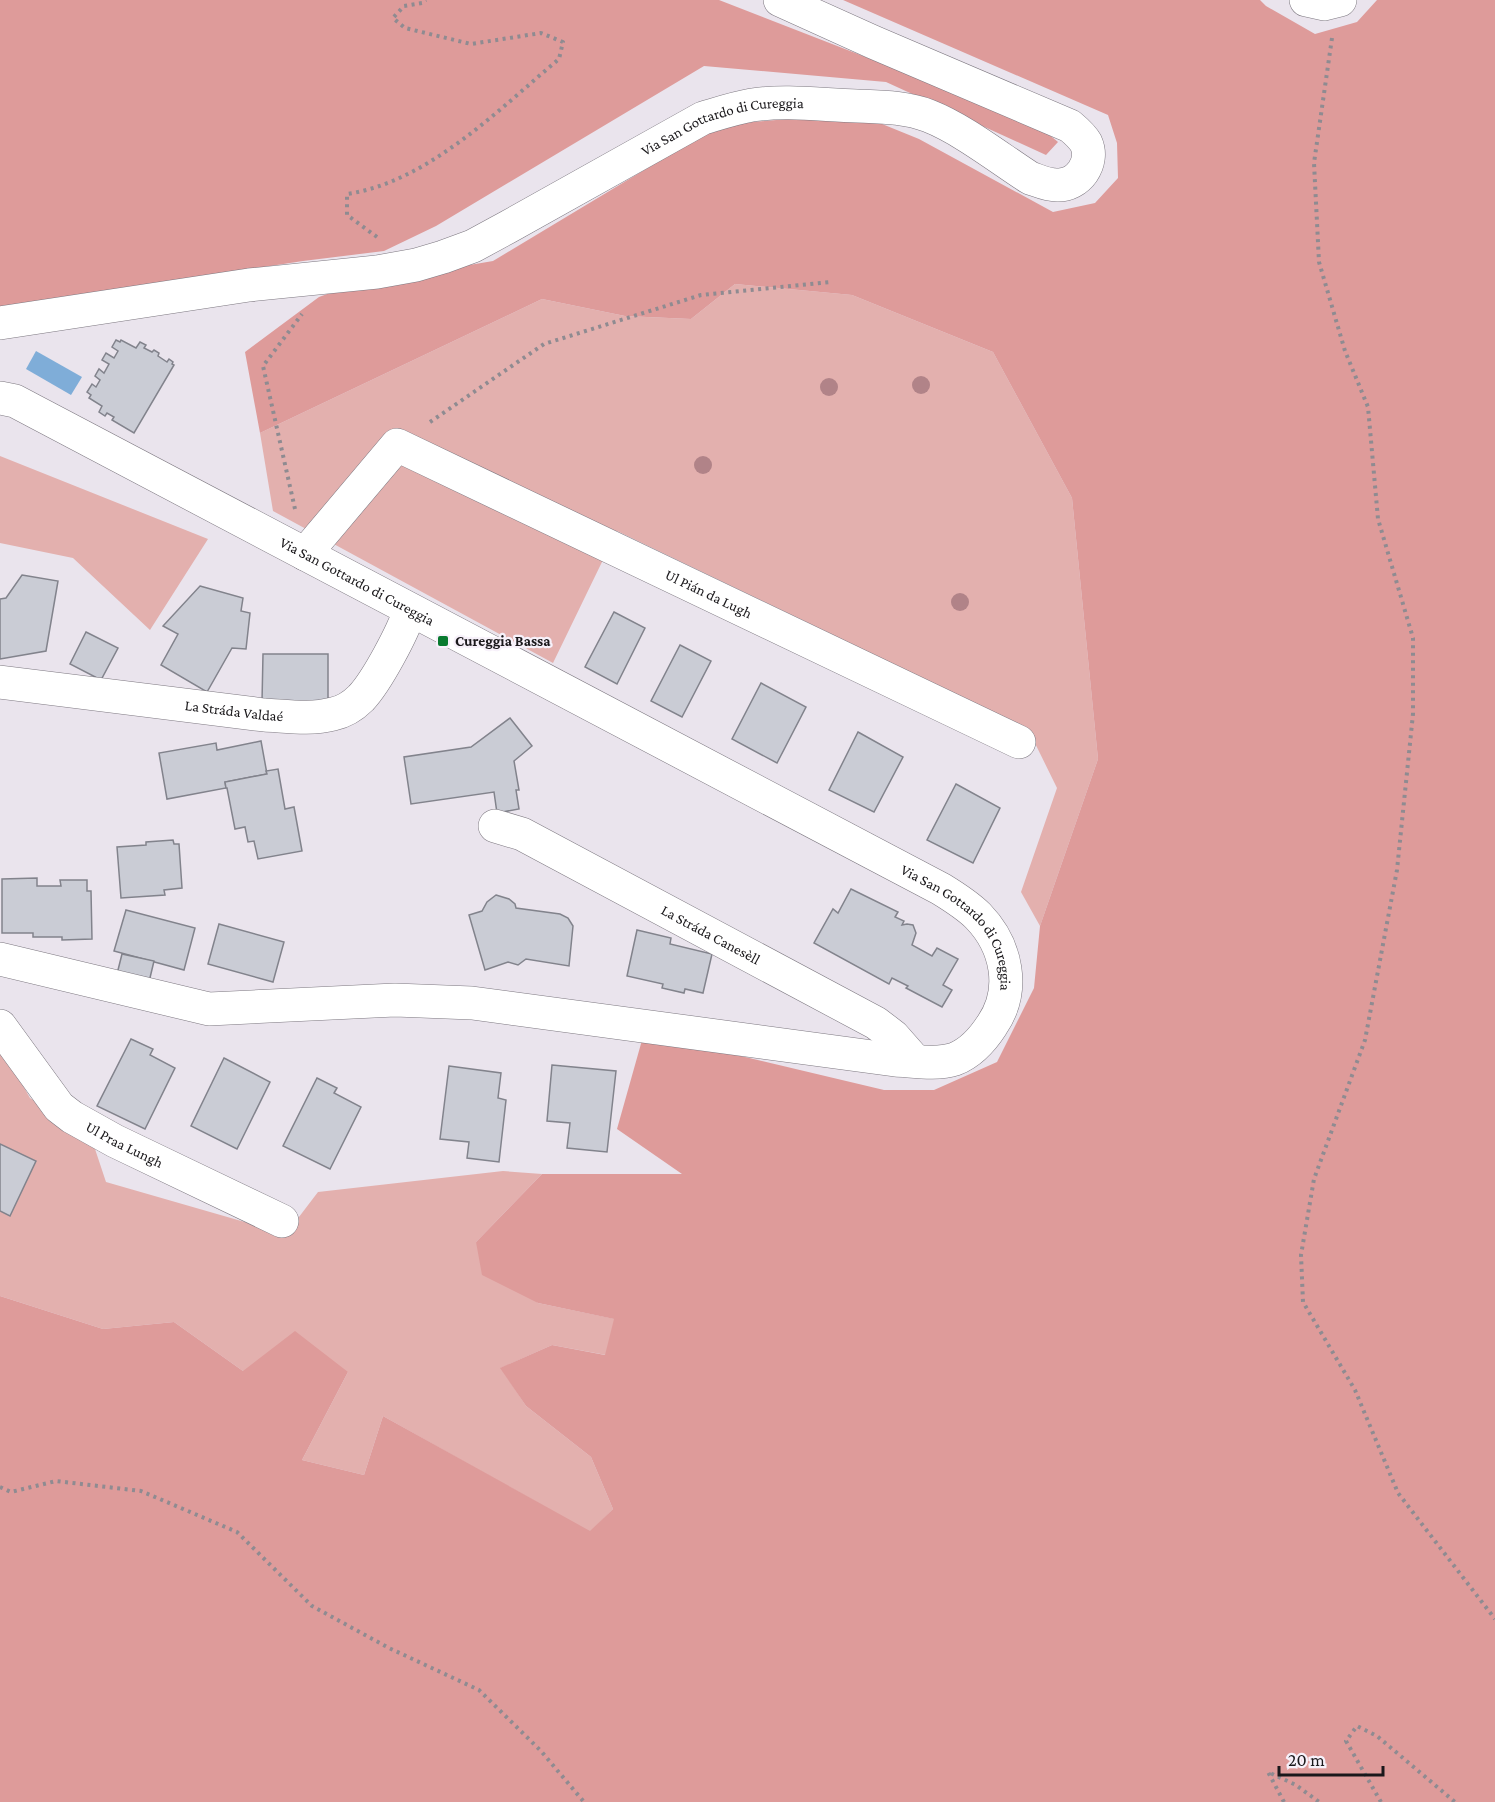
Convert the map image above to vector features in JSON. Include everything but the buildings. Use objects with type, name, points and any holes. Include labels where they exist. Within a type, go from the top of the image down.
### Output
[{"type":"street","name":"Via San Gottardo di Cureggia","points":[[0,323],[249,285],[377,272],[416,265],[473,246],[704,118],[753,105],[786,103],[906,110],[928,116],[949,126],[1030,178],[1045,184],[1058,186],[1069,183],[1087,167],[1089,155],[1087,144],[1080,133],[1070,126],[780,0]]},
{"type":"street","name":"Via San Gottardo di Cureggia","points":[[0,398],[15,401],[941,889],[978,916],[991,932],[1005,964],[1007,981],[996,1019],[971,1049],[956,1058],[941,1062],[915,1062],[472,1003],[395,1000],[209,1009],[0,959]]},
{"type":"street","points":[[305,554],[397,445]]},
{"type":"street","name":"Ul Pián da Lugh","points":[[397,445],[1018,742]]},
{"type":"street","name":"La Stráda Valdaé","points":[[0,682],[264,715],[320,717],[347,709],[361,698],[375,679],[411,609]]},
{"type":"street","name":"La Stráda Canesèll","points":[[495,826],[522,834],[876,1023],[893,1036],[915,1062]]},
{"type":"street","name":"Ul Praa Lungh","points":[[0,1026],[59,1107],[72,1117],[125,1146],[282,1221]]},
{"type":"path","points":[[416,265],[347,215],[346,194],[368,191],[418,170],[461,140],[559,59],[563,42],[541,33],[471,44],[405,28],[393,18],[404,6],[422,3],[426,0]]},
{"type":"path","points":[[1328,0],[1314,164],[1319,262],[1345,351],[1368,407],[1378,519],[1413,638],[1413,714],[1393,893],[1365,1040],[1314,1179],[1301,1255],[1303,1302],[1355,1390],[1398,1493],[1495,1619]]},
{"type":"path","points":[[305,554],[263,366],[330,276]]},
{"type":"path","points":[[397,445],[544,344],[701,295],[831,282]]},
{"type":"path","points":[[0,1487],[11,1492],[56,1481],[141,1491],[237,1532],[312,1606],[389,1648],[479,1690],[541,1751],[584,1802]]},
{"type":"path","points":[[1381,1802],[1346,1741],[1357,1726],[1377,1736],[1455,1802]]},
{"type":"path","points":[[1284,1802],[1268,1772],[1296,1785],[1318,1802]]},
{"type":"shaded area","points":[[0,0],[719,0],[1025,119],[1040,127],[1058,142],[1046,155],[886,82],[704,66],[436,226],[384,251],[303,261],[0,308]]},
{"type":"shaded area","points":[[843,0],[1260,0],[1266,6],[1315,34],[1357,22],[1377,0],[1495,0],[1495,1802],[0,1802],[0,1296],[103,1329],[174,1322],[243,1371],[295,1331],[348,1372],[302,1460],[364,1475],[383,1416],[590,1531],[613,1509],[591,1457],[526,1406],[500,1368],[552,1345],[605,1355],[614,1319],[538,1303],[482,1275],[476,1242],[542,1174],[682,1174],[617,1129],[644,1033],[884,1090],[934,1090],[997,1062],[1034,988],[1040,926],[1098,759],[1072,498],[993,352],[852,295],[735,284],[691,319],[625,316],[542,299],[260,433],[245,352],[319,297],[352,285],[493,261],[719,125],[855,113],[919,139],[1053,212],[1095,203],[1118,178],[1117,143],[1108,115]]},
{"type":"shaded area","points":[[735,284],[852,295],[993,352],[1072,498],[1098,759],[1040,926],[1021,892],[1057,788],[1028,729],[617,531],[553,663],[273,511],[260,433],[542,299],[625,316],[691,319]]},
{"type":"shaded area","points":[[0,456],[208,539],[150,630],[73,558],[0,543]]},
{"type":"shaded area","points":[[0,1045],[30,1098],[91,1137],[106,1182],[286,1234],[318,1192],[503,1171],[542,1174],[476,1242],[538,1303],[615,1319],[606,1355],[552,1345],[501,1368],[526,1406],[591,1457],[613,1509],[590,1532],[383,1416],[364,1475],[302,1460],[348,1372],[243,1371],[174,1322],[103,1329],[0,1296]]},
{"type":"water","points":[[36,351],[82,377],[71,395],[26,369]]},
{"type":"place","name":"Cureggia Bassa","points":[[443,641]]}]
